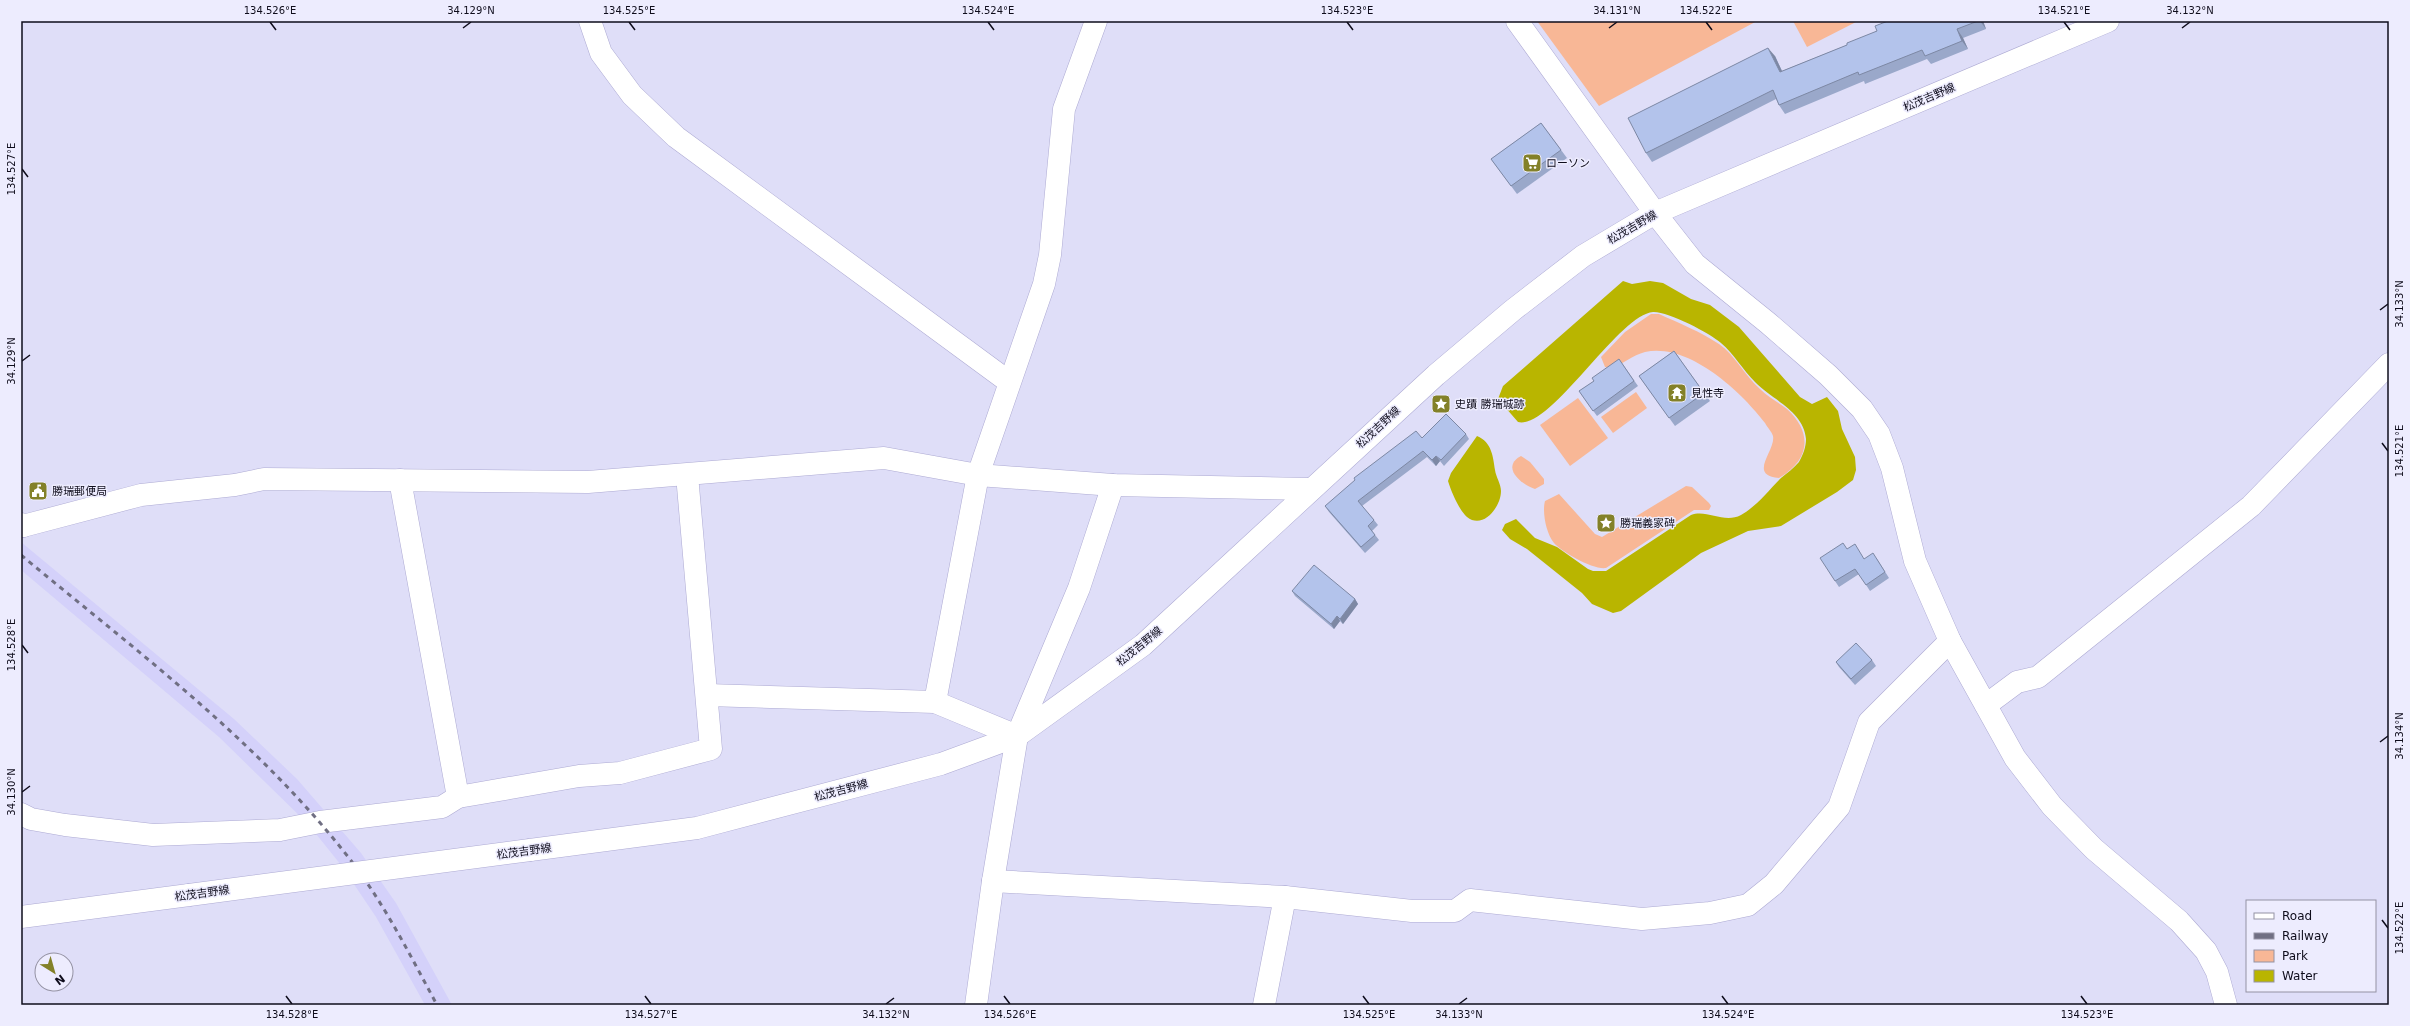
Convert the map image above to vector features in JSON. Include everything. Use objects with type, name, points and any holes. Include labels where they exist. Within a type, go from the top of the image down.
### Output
[{"type":"street","points":[[590,21],[601,53],[632,95],[676,137],[1009,382]]},
{"type":"street","points":[[935,702],[978,475],[1044,284],[1050,255],[1064,108],[1096,21]]},
{"type":"street","points":[[1517,21],[1655,213],[1695,264],[1828,375],[1862,409],[1879,434],[1892,468],[1915,561],[1950,641],[2015,758],[2052,806],[2094,849],[2179,921],[2206,951],[2217,972],[2226,1005]]},
{"type":"street","name":"松茂吉野線","points":[[21,917],[697,828],[942,764],[1017,736],[1143,645],[1436,375],[1513,310],[1583,256],[1655,213],[2108,21]]},
{"type":"street","points":[[1986,705],[2017,682],[2038,677],[2251,506],[2389,364]]},
{"type":"street","points":[[22,526],[141,495],[235,485],[264,479],[588,482],[884,458],[978,475],[1113,485],[1311,489]]},
{"type":"street","points":[[21,814],[31,819],[65,825],[153,835],[280,830],[327,821],[442,807],[458,797],[579,776],[620,773],[711,749],[688,475]]},
{"type":"street","points":[[400,480],[458,797]]},
{"type":"street","points":[[976,1005],[993,881],[1017,736],[1079,588],[1113,485]]},
{"type":"street","points":[[993,881],[1285,897],[1426,911],[1455,911],[1470,900],[1642,919],[1710,913],[1748,905],[1774,884],[1839,807],[1869,722],[1950,641]]},
{"type":"street","points":[[706,695],[935,702],[1017,736]]},
{"type":"street","points":[[1264,1005],[1285,897]]},
{"type":"shaded area","points":[[21,542],[234,719],[297,779],[361,853],[396,903],[452,1005],[425,1005],[376,917],[341,865],[308,824],[219,737],[21,570]]},
{"type":"green space","points":[[1537,21],[1757,21],[1599,106]]},
{"type":"green space","points":[[1793,21],[1858,21],[1807,47]]},
{"type":"green space","points":[[1651,314],[1659,314],[1719,344],[1730,354],[1766,395],[1787,409],[1795,418],[1801,427],[1804,437],[1804,446],[1802,455],[1789,471],[1779,478],[1770,476],[1765,472],[1765,462],[1773,442],[1772,433],[1743,397],[1712,372],[1696,362],[1679,355],[1662,351],[1645,352],[1636,355],[1614,367],[1605,367],[1601,357],[1625,332]]},
{"type":"green space","points":[[1636,392],[1647,408],[1613,433],[1601,417]]},
{"type":"green space","points":[[1578,398],[1608,438],[1570,466],[1540,425]]},
{"type":"green space","points":[[1521,456],[1530,462],[1544,479],[1544,484],[1535,489],[1519,480],[1515,475],[1512,465],[1515,460]]},
{"type":"green space","points":[[1686,486],[1692,487],[1709,503],[1711,506],[1709,510],[1694,510],[1606,568],[1600,568],[1578,560],[1558,547],[1551,539],[1545,522],[1545,501],[1559,494],[1595,534],[1602,537]]},
{"type":"water","points":[[1623,281],[1632,284],[1650,281],[1663,283],[1691,299],[1710,305],[1739,327],[1800,397],[1812,404],[1827,397],[1838,411],[1842,429],[1855,457],[1856,470],[1853,480],[1837,492],[1781,526],[1748,531],[1701,553],[1621,611],[1613,613],[1592,604],[1582,593],[1527,549],[1510,539],[1502,530],[1505,524],[1516,519],[1535,538],[1557,547],[1588,569],[1593,571],[1606,571],[1691,515],[1703,514],[1728,518],[1741,515],[1757,503],[1799,462],[1804,451],[1806,439],[1804,429],[1793,413],[1755,382],[1721,343],[1688,323],[1668,315],[1653,312],[1639,318],[1622,332],[1548,409],[1532,420],[1518,422],[1498,399],[1503,386]]},
{"type":"water","points":[[1477,436],[1486,442],[1491,450],[1501,491],[1498,504],[1494,510],[1485,519],[1479,521],[1473,520],[1464,514],[1451,490],[1448,481],[1451,473]]},
{"type":"building","points":[[1888,21],[1978,21],[1957,29],[1962,41],[1925,56],[1922,50],[1859,75],[1858,72],[1779,105],[1773,90],[1646,153],[1628,118],[1768,48],[1780,72],[1847,45],[1847,43],[1877,31],[1875,26]]},
{"type":"building","name":"ローソン","points":[[1541,123],[1561,150],[1511,186],[1491,159]]},
{"type":"building","name":"見性寺","points":[[1674,351],[1704,393],[1669,418],[1639,376]]},
{"type":"building","points":[[1619,359],[1634,381],[1593,411],[1579,391],[1594,381],[1592,378]]},
{"type":"building","points":[[1446,414],[1466,434],[1441,460],[1436,456],[1432,460],[1423,451],[1358,501],[1374,520],[1368,526],[1375,535],[1361,547],[1325,506],[1355,480],[1354,478],[1416,431],[1422,438]]},
{"type":"building","points":[[1843,543],[1847,549],[1855,544],[1864,559],[1873,553],[1885,572],[1866,585],[1855,569],[1835,581],[1820,558]]},
{"type":"building","points":[[1314,565],[1355,599],[1340,619],[1337,616],[1331,624],[1292,591]]},
{"type":"building","points":[[1856,643],[1872,660],[1851,679],[1836,662]]},
{"type":"railway","points":[[21,555],[151,662],[235,735],[275,774],[313,815],[349,858],[374,893],[437,1005]]},
{"type":"place","name":"ローソン","points":[[1532,163]]},
{"type":"place","name":"見性寺","points":[[1677,393]]},
{"type":"place","name":"史蹟 勝瑞城跡","points":[[1441,404]]},
{"type":"place","name":"勝瑞郵便局","points":[[38,491]]},
{"type":"place","name":"勝瑞義家碑","points":[[1606,523]]}]
